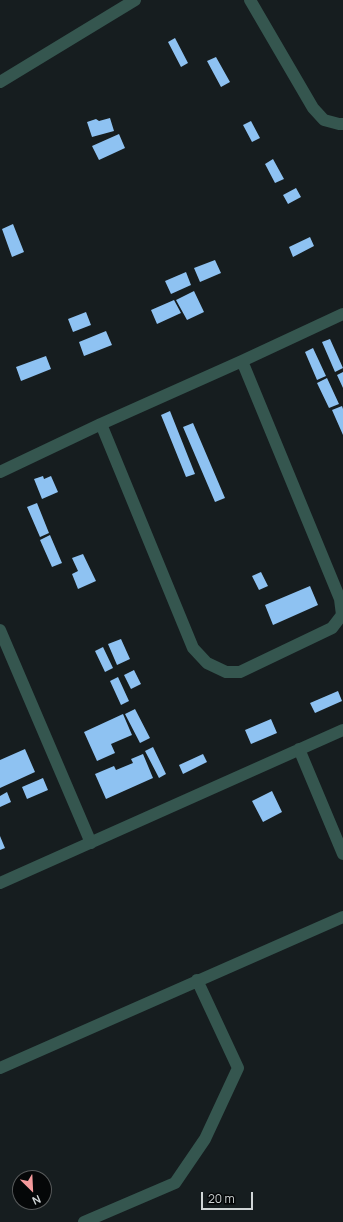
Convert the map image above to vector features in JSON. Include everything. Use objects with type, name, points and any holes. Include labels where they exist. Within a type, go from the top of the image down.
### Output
[{"type":"street","points":[[0,82],[135,0]]},
{"type":"street","points":[[250,0],[314,108],[324,120],[343,124]]},
{"type":"street","points":[[0,472],[101,424],[343,314]]},
{"type":"street","points":[[101,424],[193,648],[207,663],[226,672],[240,672],[332,628],[342,615],[340,599],[242,361]]},
{"type":"street","points":[[0,630],[90,842]]},
{"type":"street","points":[[0,884],[90,842],[343,730]]},
{"type":"street","points":[[299,749],[343,854]]},
{"type":"street","points":[[0,1068],[343,917]]},
{"type":"street","points":[[84,1222],[175,1183],[205,1138],[238,1068],[197,980]]},
{"type":"building","points":[[175,38],[188,63],[181,67],[168,42]]},
{"type":"building","points":[[216,57],[230,82],[221,87],[207,61]]},
{"type":"building","points":[[110,118],[114,131],[92,137],[87,122],[96,119],[99,121]]},
{"type":"building","points":[[251,121],[260,138],[252,142],[243,125]]},
{"type":"building","points":[[119,134],[125,148],[99,160],[92,146]]},
{"type":"building","points":[[273,159],[284,179],[275,183],[265,164]]},
{"type":"building","points":[[296,188],[301,197],[288,204],[283,195]]},
{"type":"building","points":[[13,224],[24,252],[12,257],[2,229]]},
{"type":"building","points":[[310,237],[314,246],[293,257],[289,247]]},
{"type":"building","points":[[215,260],[221,273],[200,282],[194,268]]},
{"type":"building","points":[[186,272],[191,285],[171,294],[165,281]]},
{"type":"building","points":[[194,291],[204,312],[187,320],[176,300]]},
{"type":"building","points":[[174,300],[181,313],[157,324],[151,310]]},
{"type":"building","points":[[86,312],[91,325],[73,332],[68,319]]},
{"type":"building","points":[[106,331],[112,345],[84,356],[79,342]]},
{"type":"building","points":[[330,339],[343,368],[335,372],[322,342]]},
{"type":"building","points":[[313,348],[326,376],[317,380],[305,352]]},
{"type":"building","points":[[46,356],[51,369],[21,381],[16,367]]},
{"type":"building","points":[[343,372],[343,388],[337,375]]},
{"type":"building","points":[[327,378],[339,404],[329,408],[317,383]]},
{"type":"building","points":[[342,406],[343,409],[343,435],[332,410]]},
{"type":"building","points":[[170,411],[195,474],[186,477],[161,415]]},
{"type":"building","points":[[193,423],[225,498],[215,502],[183,427]]},
{"type":"building","points":[[43,476],[44,479],[51,476],[58,492],[42,499],[34,479]]},
{"type":"building","points":[[37,503],[49,533],[40,537],[27,507]]},
{"type":"building","points":[[50,535],[62,563],[52,567],[40,540]]},
{"type":"building","points":[[83,554],[96,581],[78,589],[72,574],[78,571],[72,558]]},
{"type":"building","points":[[261,572],[268,586],[259,590],[252,576]]},
{"type":"building","points":[[310,586],[318,605],[273,625],[265,605]]},
{"type":"building","points":[[121,639],[130,659],[117,665],[108,644]]},
{"type":"building","points":[[103,647],[113,668],[105,672],[95,651]]},
{"type":"building","points":[[134,670],[141,684],[131,689],[124,675]]},
{"type":"building","points":[[118,677],[129,701],[121,705],[110,681]]},
{"type":"building","points":[[338,691],[342,701],[315,713],[310,703]]},
{"type":"building","points":[[135,709],[150,738],[140,743],[125,714]]},
{"type":"building","points":[[123,714],[132,735],[111,744],[115,753],[97,761],[84,732]]},
{"type":"building","points":[[271,719],[277,733],[251,744],[245,730]]},
{"type":"building","points":[[153,747],[166,774],[159,778],[145,751]]},
{"type":"building","points":[[25,749],[35,772],[0,788],[0,760]]},
{"type":"building","points":[[143,754],[153,778],[106,799],[95,774],[114,766],[116,770],[133,763],[131,759]]},
{"type":"building","points":[[203,754],[207,762],[183,774],[179,765]]},
{"type":"building","points":[[43,778],[48,790],[27,799],[22,787]]},
{"type":"building","points":[[272,791],[282,812],[263,822],[252,801]]},
{"type":"building","points":[[7,792],[11,802],[0,807],[0,796]]},
{"type":"building","points":[[0,836],[5,848],[0,850]]}]
